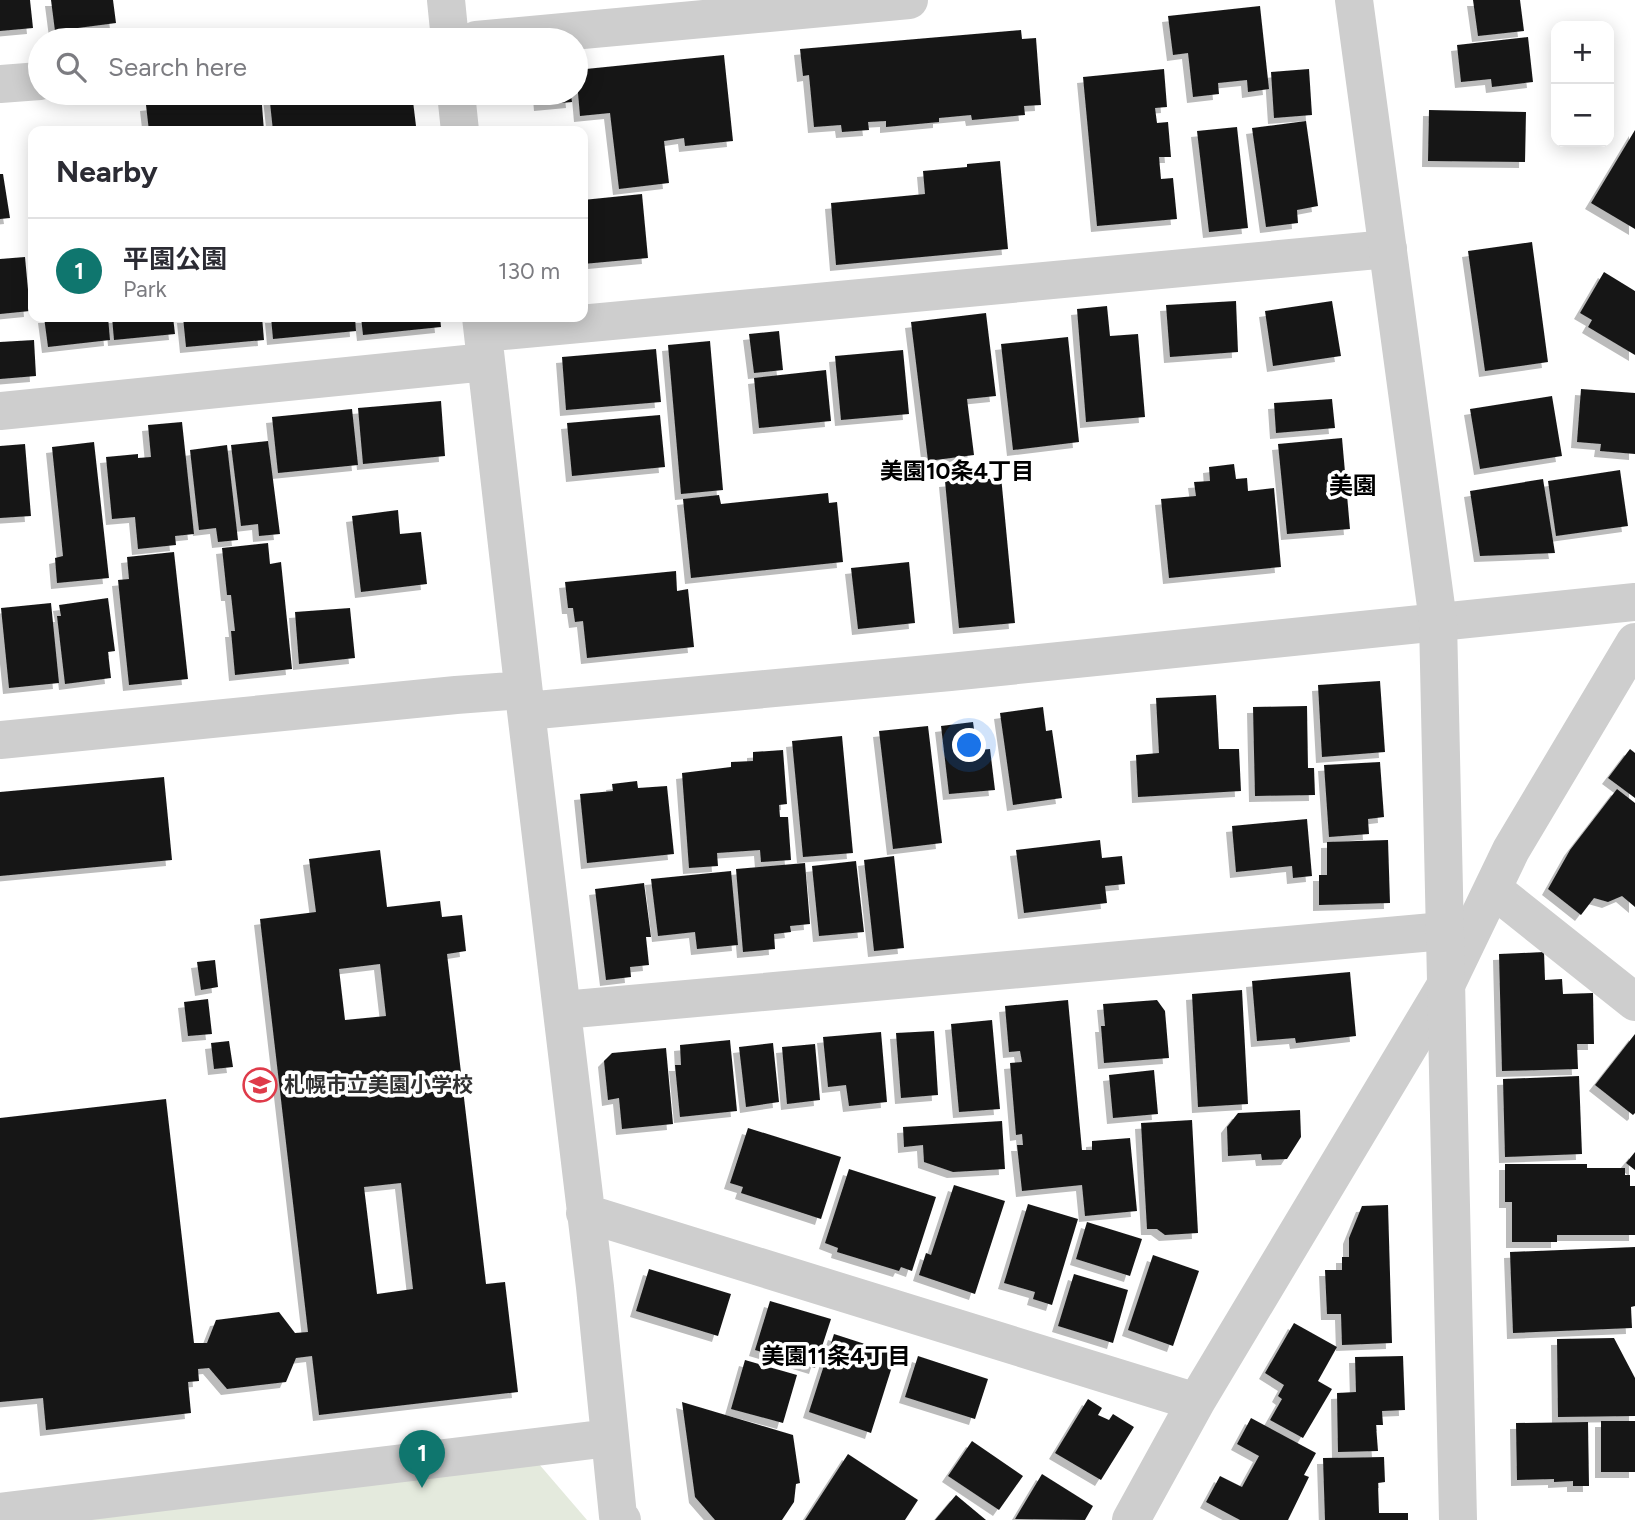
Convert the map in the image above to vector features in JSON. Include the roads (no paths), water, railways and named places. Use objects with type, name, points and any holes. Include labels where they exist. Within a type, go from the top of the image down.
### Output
[{"type":"street","points":[[446,0],[449,28]]},
{"type":"street","points":[[588,30],[909,0]]},
{"type":"street","points":[[1354,0],[1438,621],[1458,1520]]},
{"type":"street","points":[[0,84],[28,81]]},
{"type":"street","points":[[457,105],[459,126]]},
{"type":"street","points":[[0,411],[483,337],[1388,248]]},
{"type":"street","points":[[483,337],[595,1287],[618,1516],[622,1520]]},
{"type":"street","points":[[0,740],[456,695],[525,701],[950,672],[1635,602]]},
{"type":"street","points":[[1131,1520],[1196,1402],[1447,983],[1511,850],[1635,642]]},
{"type":"street","points":[[1493,889],[1635,1002]]},
{"type":"street","points":[[563,1010],[1444,931]]},
{"type":"street","points":[[585,1213],[1196,1402]]},
{"type":"street","points":[[0,1512],[609,1438]]},
{"type":"place","name":"札幌市立美園小学校","points":[[260,1085]]},
{"type":"place","name":"平園公園","points":[[422,1488]]},
{"type":"district","name":"美園10条4丁目","points":[[957,471]]},
{"type":"district","name":"美園","points":[[1353,486]]},
{"type":"district","name":"美園11条4丁目","points":[[836,1356]]}]
